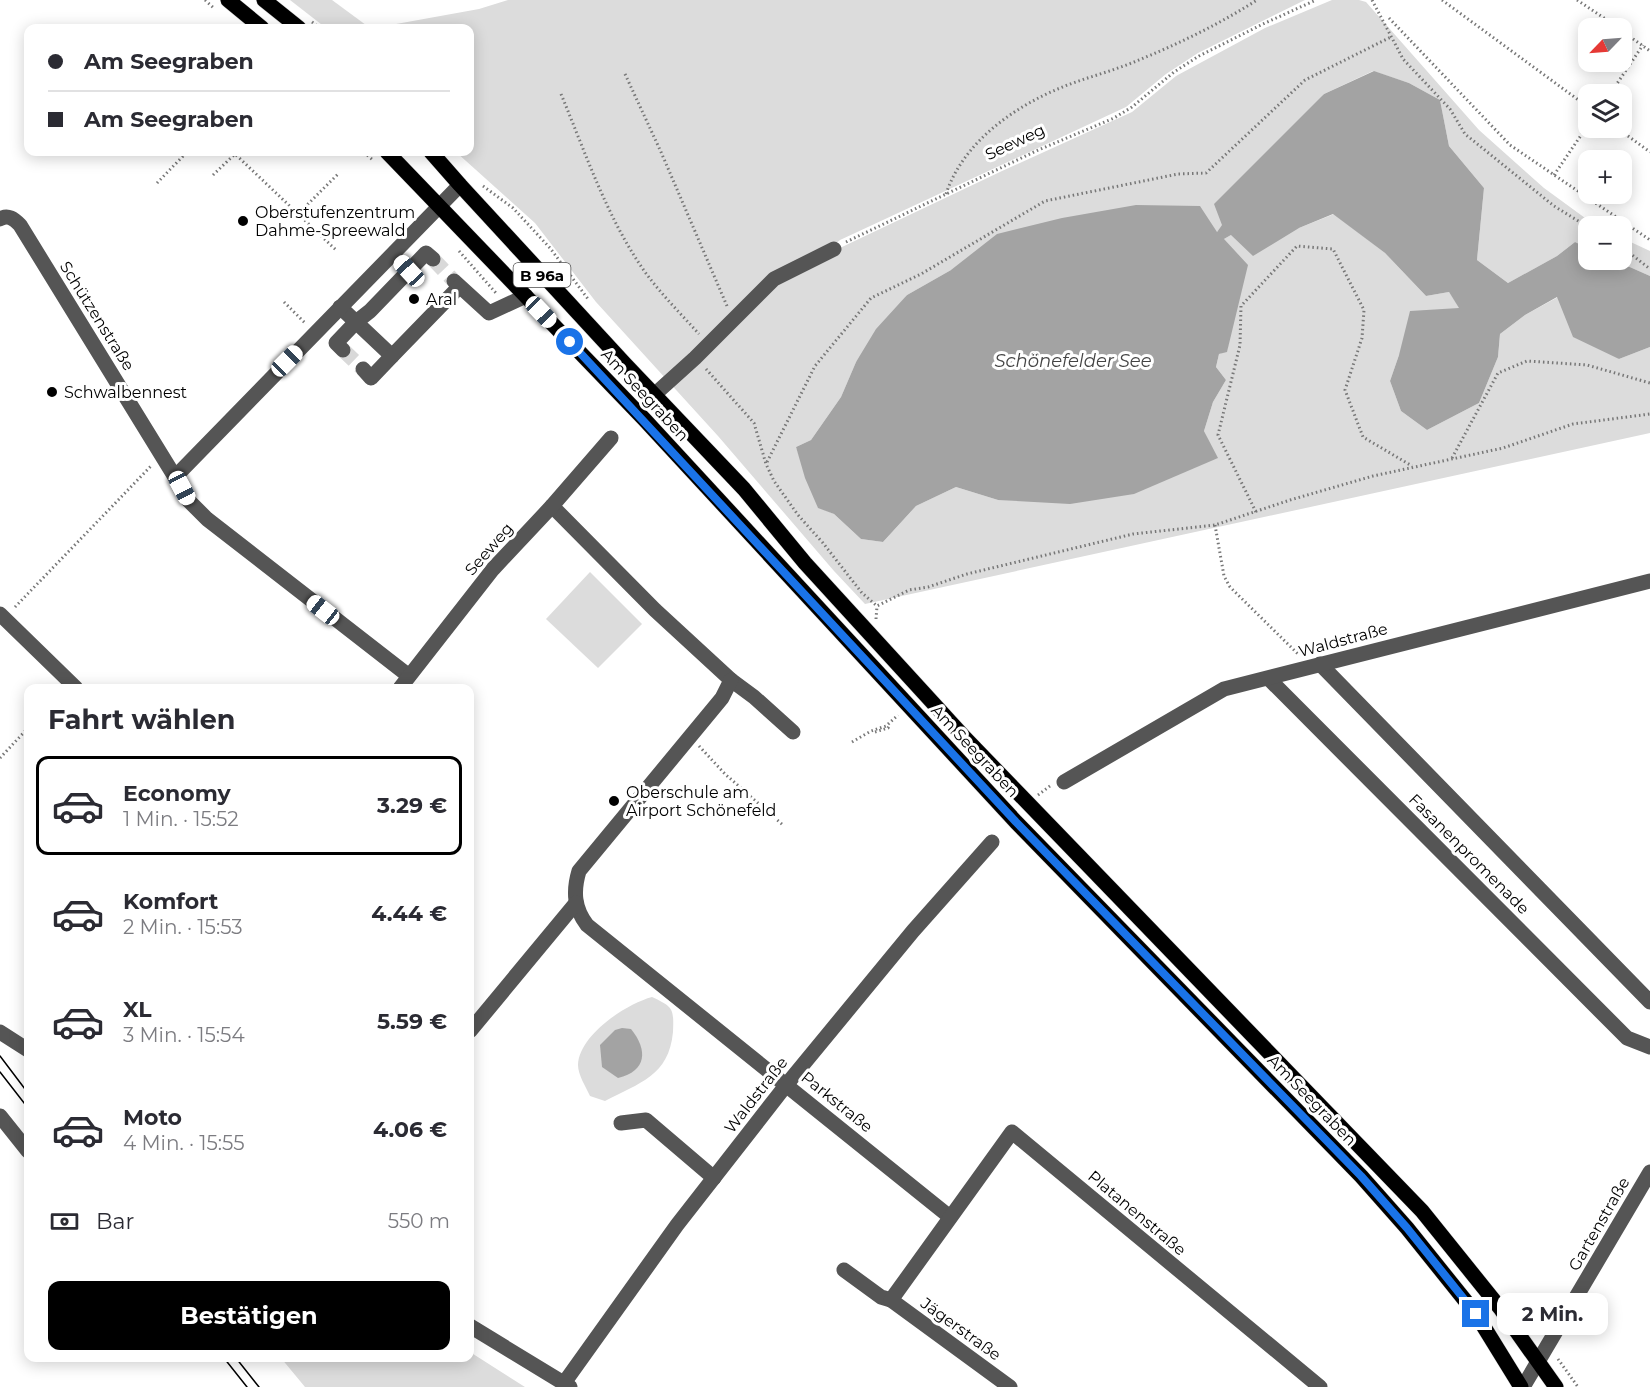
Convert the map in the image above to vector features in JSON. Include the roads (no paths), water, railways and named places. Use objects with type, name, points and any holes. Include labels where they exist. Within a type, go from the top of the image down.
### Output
[{"type":"main road","points":[[228,0],[257,24]]},
{"type":"main road","points":[[264,0],[294,24]]},
{"type":"main road","name":"Am Seegraben","points":[[391,156],[644,419],[1016,822],[1361,1176],[1407,1228],[1476,1314],[1522,1387]]},
{"type":"main road","name":"Am Seegraben","points":[[435,156],[460,186],[744,489],[819,578],[965,738],[1422,1211],[1500,1308],[1556,1387]]},
{"type":"street","points":[[175,477],[460,186]]},
{"type":"street","name":"Schützenstraße","points":[[1,217],[14,218],[20,225],[188,500],[207,519],[404,682]]},
{"type":"street","points":[[654,395],[695,358],[774,279],[834,249]]},
{"type":"street","points":[[343,350],[336,342],[370,312],[426,253],[432,259]]},
{"type":"street","points":[[392,254],[409,271]]},
{"type":"street","points":[[363,369],[371,378],[457,284],[489,313],[526,296]]},
{"type":"street","points":[[340,307],[392,356]]},
{"type":"street","name":"Seeweg","points":[[404,682],[493,569],[552,507],[611,438]]},
{"type":"street","points":[[552,507],[655,610],[731,681],[754,697],[793,732]]},
{"type":"street","name":"Waldstraße","points":[[1064,782],[1224,689],[1650,581]]},
{"type":"street","points":[[2,616],[72,684]]},
{"type":"street","name":"Fasanenpromenade","points":[[1316,665],[1650,1002]]},
{"type":"street","name":"Fasanenpromenade","points":[[1269,679],[1627,1038],[1650,1047]]},
{"type":"street","points":[[474,1026],[576,903],[576,882],[579,871],[722,698],[731,681]]},
{"type":"street","name":"Waldstraße","points":[[567,1385],[677,1225],[787,1084],[913,931],[992,842]]},
{"type":"street","name":"Parkstraße","points":[[576,903],[587,925],[950,1217]]},
{"type":"street","points":[[0,1032],[24,1047]]},
{"type":"street","points":[[0,1116],[24,1146]]},
{"type":"street","points":[[621,1123],[646,1120],[714,1178]]},
{"type":"street","name":"Platanenstraße","points":[[950,1217],[1012,1132],[1320,1387]]},
{"type":"street","name":"Gartenstraße","points":[[1522,1387],[1549,1346],[1650,1172]]},
{"type":"street","points":[[891,1300],[950,1217]]},
{"type":"street","name":"Jägerstraße","points":[[844,1270],[881,1297],[891,1300],[1010,1387]]},
{"type":"street","points":[[474,1328],[567,1385]]},
{"type":"water","name":"Schönefelder See","points":[[1374,71],[1409,83],[1440,100],[1449,146],[1484,188],[1477,260],[1508,283],[1557,256],[1575,242],[1578,243],[1578,270],[1632,270],[1632,268],[1650,276],[1650,347],[1619,359],[1573,337],[1557,297],[1525,315],[1500,334],[1498,357],[1479,403],[1427,430],[1401,411],[1390,381],[1410,311],[1459,308],[1449,292],[1426,296],[1385,253],[1333,214],[1299,228],[1253,256],[1231,235],[1224,239],[1248,265],[1227,352],[1219,354],[1216,367],[1226,380],[1213,402],[1204,431],[1218,458],[1134,494],[1070,504],[998,500],[956,487],[916,506],[883,542],[861,539],[834,514],[818,508],[805,478],[796,447],[811,440],[841,397],[856,362],[876,329],[907,295],[951,270],[997,234],[1062,218],[1136,205],[1200,206],[1217,232],[1222,225],[1214,204],[1324,94]]},
{"type":"water","points":[[631,1029],[637,1037],[642,1059],[635,1070],[618,1078],[602,1067],[600,1045],[615,1030]]},
{"type":"tunnel","points":[[433,259],[454,281]]},
{"type":"tunnel","points":[[343,350],[363,369]]},
{"type":"tram line","points":[[0,1056],[24,1088]]},
{"type":"tram line","points":[[0,1072],[24,1103]]},
{"type":"tram line","points":[[227,1362],[247,1387]]},
{"type":"tram line","points":[[239,1362],[259,1387]]},
{"type":"place","name":"Oberstufenzentrum Dahme-Spreewald","points":[[243,221]]},
{"type":"place","name":"Aral","points":[[414,299]]},
{"type":"place","name":"Schwalbennest","points":[[52,392]]},
{"type":"place","name":"Oberschule am Airport Schönefeld","points":[[614,801]]}]
